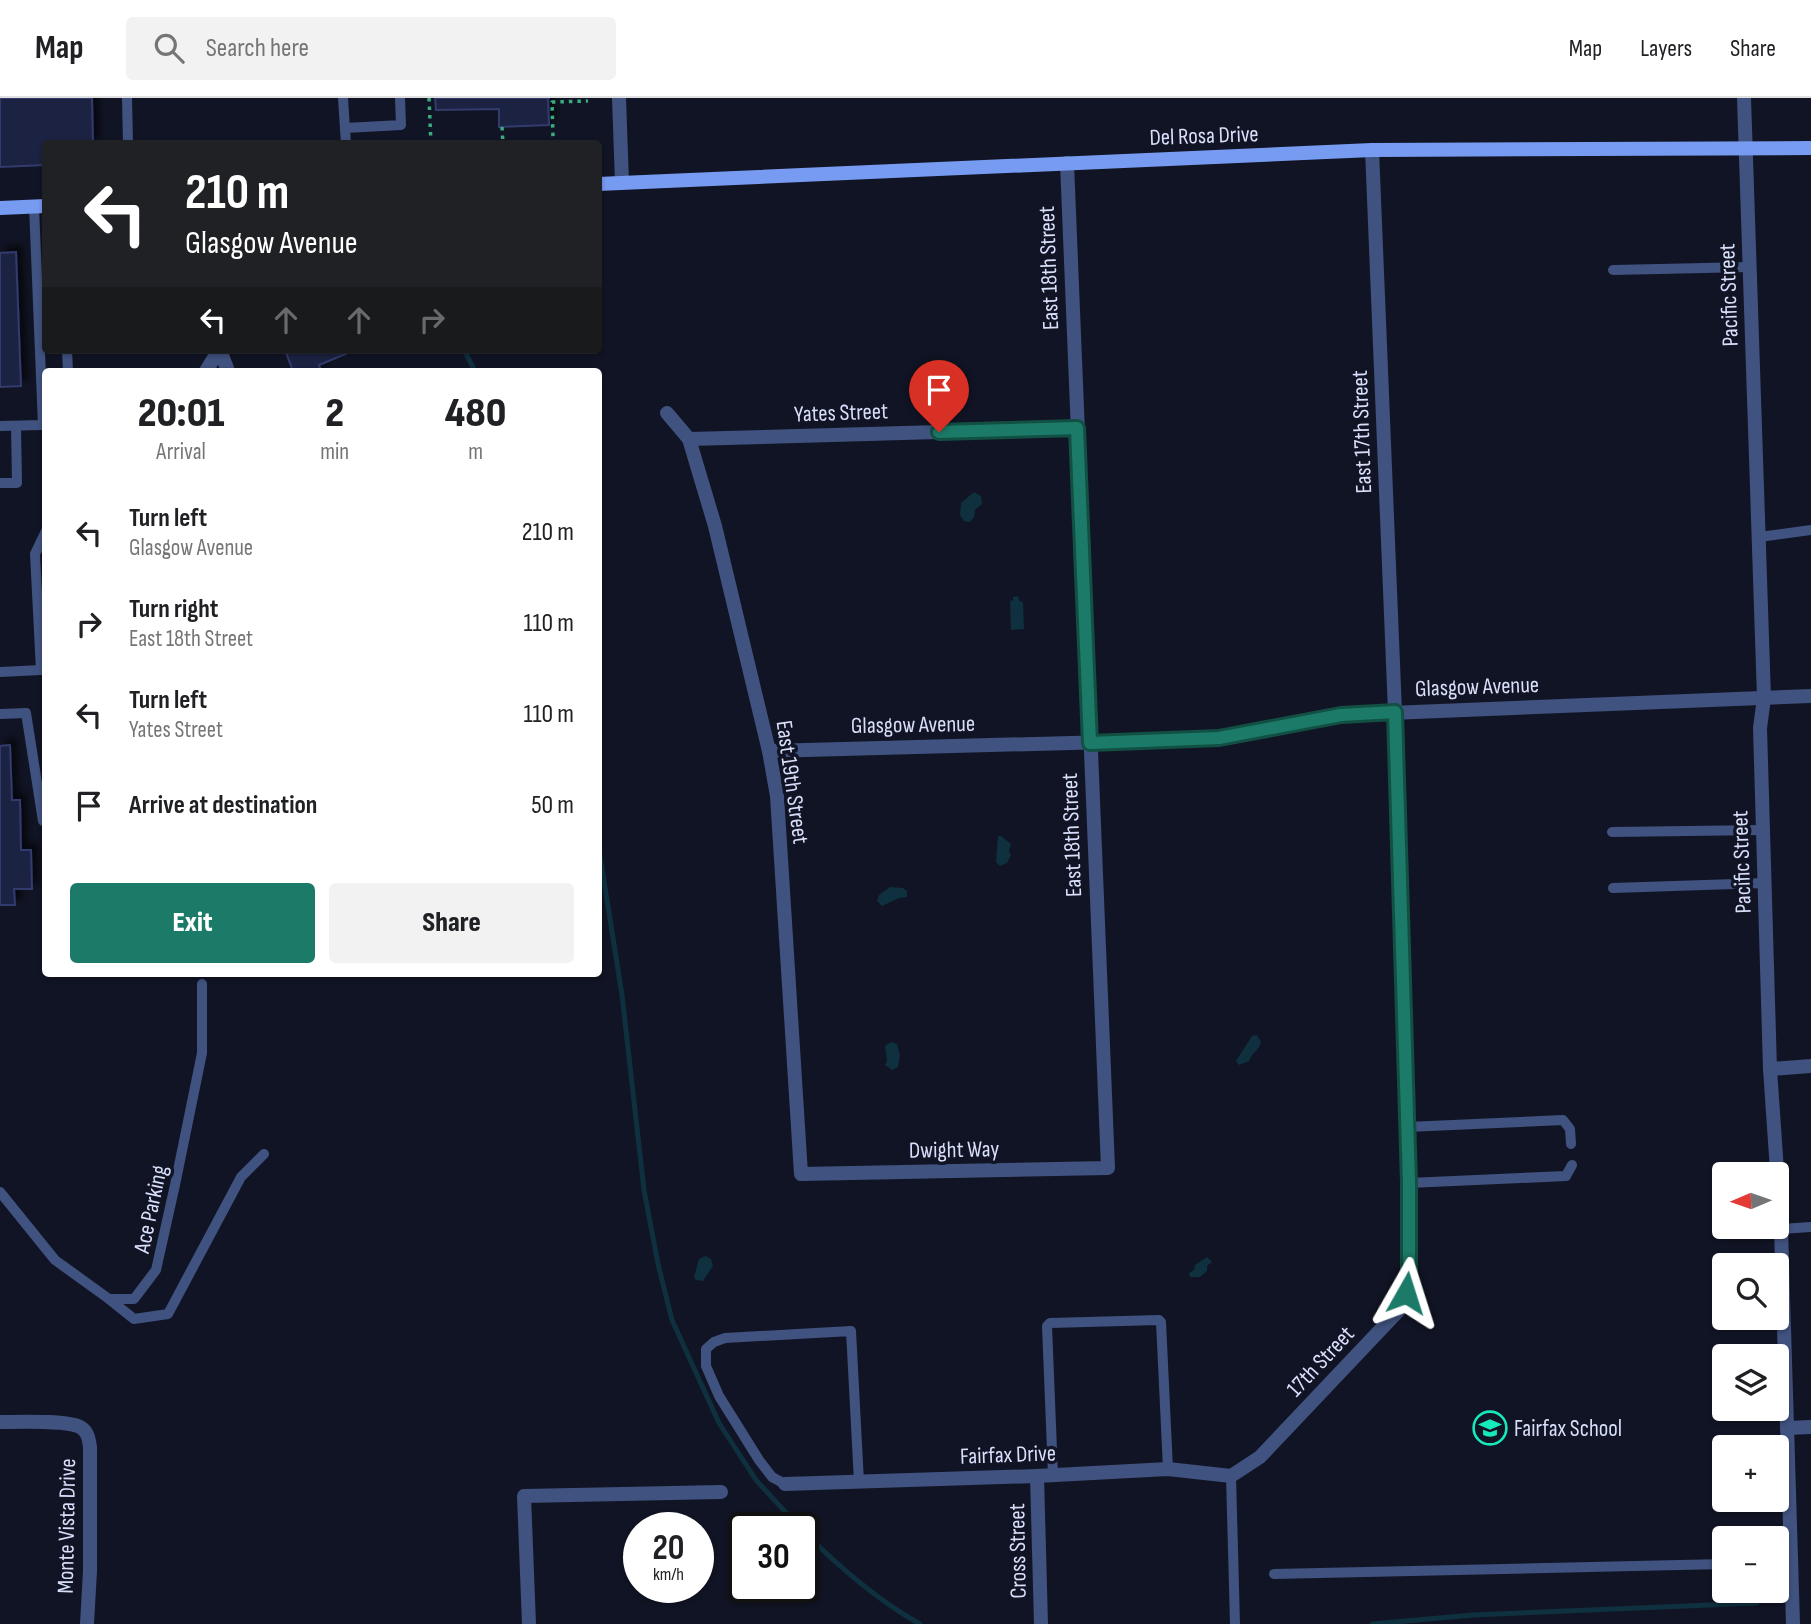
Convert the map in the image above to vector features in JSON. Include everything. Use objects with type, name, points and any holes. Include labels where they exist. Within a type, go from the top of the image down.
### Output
[{"type":"main road","name":"Del Rosa Drive","points":[[602,184],[1372,150],[1811,148]]},
{"type":"main road","points":[[0,208],[40,206]]},
{"type":"street","points":[[619,98],[622,183]]},
{"type":"street","name":"Pacific Street","points":[[1744,98],[1764,698],[1760,727],[1770,1069],[1776,1162]]},
{"type":"street","name":"East 17th Street","points":[[1372,150],[1395,712]]},
{"type":"street","name":"East 18th Street","points":[[1067,163],[1108,1168]]},
{"type":"street","name":"East 19th Street","points":[[667,413],[689,439],[715,526],[769,751],[777,796],[801,1174]]},
{"type":"street","name":"Yates Street","points":[[689,439],[1077,428]]},
{"type":"street","name":"Glasgow Avenue","points":[[769,751],[1219,738],[1341,715],[1811,696]]},
{"type":"street","name":"17th Street","points":[[1231,1476],[1260,1457],[1402,1307],[1409,1279],[1408,1127],[1395,712]]},
{"type":"street","points":[[1770,1069],[1811,1066]]},
{"type":"street","name":"Dwight Way","points":[[801,1174],[1108,1168]]},
{"type":"street","name":"Pacific Street","points":[[1781,1239],[1787,1428],[1784,1526]]},
{"type":"street","name":"Monte Vista Drive","points":[[0,1422],[80,1427],[88,1435],[90,1571],[87,1624]]},
{"type":"street","points":[[1787,1428],[1811,1427]]},
{"type":"street","name":"Fairfax Drive","points":[[785,1484],[1167,1469],[1231,1476]]},
{"type":"street","name":"Cross Street","points":[[1037,1476],[1041,1624]]},
{"type":"street","points":[[529,1624],[524,1496],[722,1492]]},
{"type":"street","name":"Pacific Street","points":[[1789,1599],[1793,1624]]},
{"type":"lane","points":[[127,98],[128,140]]},
{"type":"lane","points":[[343,98],[346,140]]},
{"type":"lane","points":[[345,128],[401,124],[400,98]]},
{"type":"lane","points":[[40,206],[42,352]]},
{"type":"lane","points":[[1613,270],[1750,267]]},
{"type":"lane","points":[[0,426],[42,425]]},
{"type":"lane","points":[[0,483],[17,483],[16,426]]},
{"type":"lane","points":[[1759,537],[1811,530]]},
{"type":"lane","points":[[0,672],[41,670],[35,554],[42,539]]},
{"type":"lane","points":[[0,713],[26,713],[42,815]]},
{"type":"lane","points":[[1612,832],[1763,830]]},
{"type":"lane","points":[[1613,888],[1765,883]]},
{"type":"lane","name":"Ace Parking","points":[[109,1299],[134,1299],[156,1270],[202,1053],[202,984]]},
{"type":"lane","points":[[1408,1127],[1563,1120],[1570,1129],[1571,1144]]},
{"type":"lane","points":[[0,1192],[55,1260],[134,1319],[168,1314],[241,1177],[264,1154]]},
{"type":"lane","points":[[1409,1183],[1566,1176],[1572,1165]]},
{"type":"lane","points":[[1789,1228],[1811,1227]]},
{"type":"lane","points":[[1053,1475],[1047,1326],[1050,1324],[1161,1322],[1167,1469]]},
{"type":"lane","points":[[785,1484],[772,1477],[758,1460],[719,1396],[706,1366],[706,1349],[714,1342],[725,1338],[851,1331],[859,1482]]},
{"type":"lane","points":[[1231,1476],[1235,1624]]},
{"type":"lane","points":[[1274,1574],[1712,1564]]},
{"type":"path","points":[[429,98],[431,140]]},
{"type":"path","points":[[552,140],[552,102],[589,101]]},
{"type":"path","points":[[502,127],[503,140]]},
{"type":"water","points":[[974,492],[981,496],[982,504],[975,510],[970,522],[964,521],[960,515],[961,503]]},
{"type":"water","points":[[1018,596],[1019,601],[1023,602],[1024,629],[1011,630],[1010,601]]},
{"type":"water","points":[[998,836],[1011,844],[1011,855],[1007,863],[1000,866],[996,862]]},
{"type":"water","points":[[890,887],[903,888],[907,891],[907,897],[882,906],[877,901],[879,895]]},
{"type":"water","points":[[1257,1035],[1261,1042],[1259,1047],[1249,1061],[1239,1065],[1236,1061],[1252,1036]]},
{"type":"water","points":[[891,1042],[897,1044],[900,1055],[898,1067],[892,1070],[885,1065],[885,1046]]},
{"type":"water","points":[[706,1256],[711,1259],[713,1266],[703,1281],[696,1280],[694,1277],[699,1259]]},
{"type":"water","points":[[1207,1257],[1212,1262],[1207,1266],[1207,1271],[1200,1277],[1190,1277],[1189,1273],[1194,1270],[1195,1265]]},
{"type":"building","points":[[0,98],[92,98],[93,140],[42,140],[42,165],[0,167]]},
{"type":"building","points":[[435,98],[548,98],[549,125],[499,127],[499,109],[436,110]]},
{"type":"building","points":[[16,252],[21,386],[0,387],[0,253]]},
{"type":"building","points":[[287,354],[346,354],[319,365],[320,368],[292,368]]},
{"type":"building","points":[[10,745],[12,800],[20,800],[21,850],[31,850],[32,889],[14,889],[15,905],[0,905],[0,746]]},
{"type":"waterway","points":[[466,354],[473,368]]},
{"type":"waterway","points":[[602,868],[622,995],[644,1190],[672,1320],[719,1423],[756,1480],[785,1512]]},
{"type":"waterway","points":[[819,1546],[859,1582],[920,1624]]},
{"type":"waterway","points":[[1372,1624],[1473,1615],[1757,1603]]},
{"type":"place","name":"Fairfax School","points":[[1490,1428]]},
{"type":"route","points":[[939,432],[1077,428],[1090,743],[1219,738],[1257,733],[1341,715],[1395,712],[1409,1183],[1409,1279],[1406,1293]]}]
